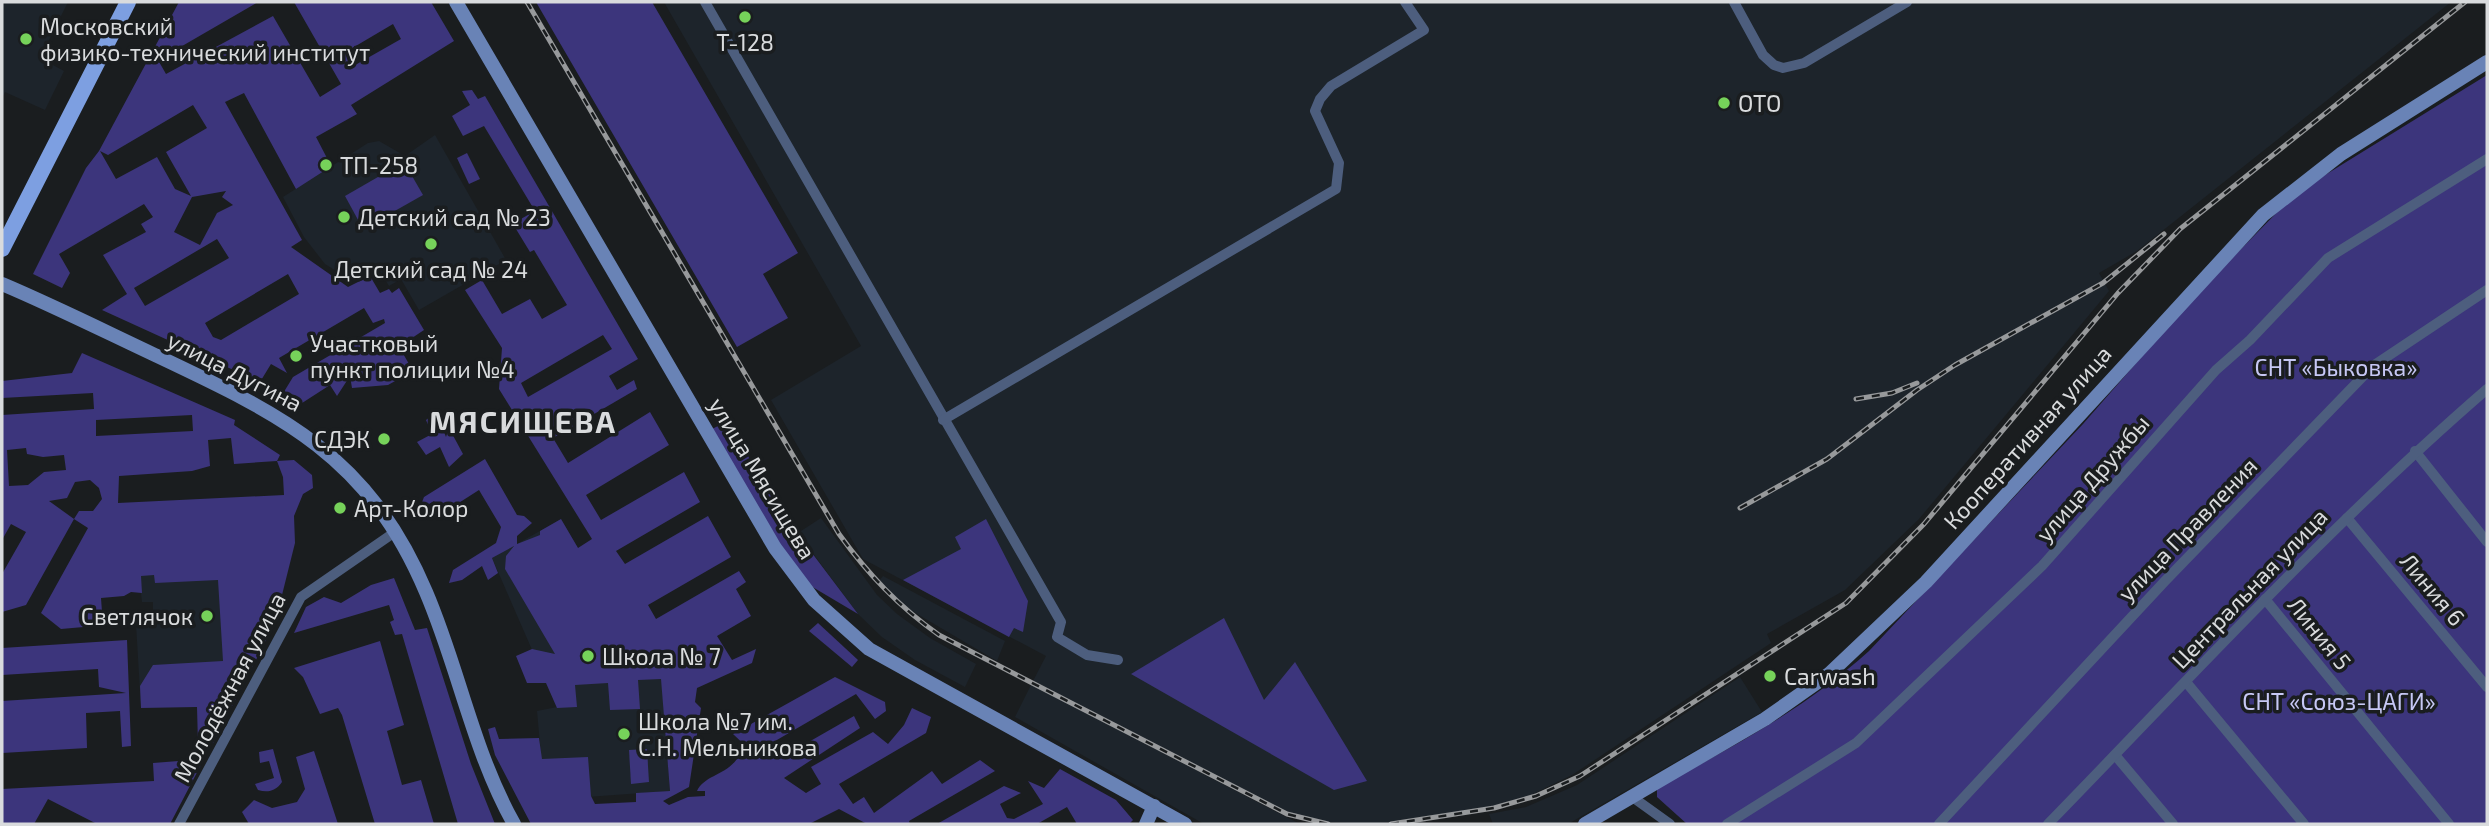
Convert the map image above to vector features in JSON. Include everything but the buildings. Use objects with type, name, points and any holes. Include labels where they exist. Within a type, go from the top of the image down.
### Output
[{"type":"main road","points":[[2,249],[128,2]]},
{"type":"main road","name":"улица Мясищева","points":[[456,2],[775,548],[814,600],[876,653],[1185,824]]},
{"type":"main road","name":"Кооперативная улица","points":[[1585,824],[1765,719],[1829,674],[1926,582],[2263,215],[2341,154],[2487,62]]},
{"type":"main road","name":"улица Дугина","points":[[2,284],[239,395],[300,430],[363,488],[395,532],[426,592],[485,766],[514,824]]},
{"type":"main road","points":[[1146,824],[1154,806]]},
{"type":"street","points":[[705,2],[1061,622],[1057,637],[1087,655],[1118,660]]},
{"type":"street","points":[[943,420],[1336,189],[1339,163],[1315,111],[1320,99],[1331,86],[1424,30],[1405,2]]},
{"type":"street","points":[[1734,2],[1763,55],[1774,65],[1783,68],[1804,63],[1907,2]]},
{"type":"street","name":"улица Дружбы","points":[[1727,824],[1856,743],[2042,566],[2216,370],[2250,340],[2328,258],[2487,159]]},
{"type":"street","name":"улица Правления","points":[[1939,824],[2165,581],[2374,366],[2487,290]]},
{"type":"street","name":"Центральная улица","points":[[2048,824],[2265,599],[2415,451],[2487,388]]},
{"type":"street","points":[[2415,451],[2487,542]]},
{"type":"street","name":"Линия 6","points":[[2347,518],[2487,687]]},
{"type":"street","name":"Молодёжная улица","points":[[180,824],[301,597],[395,532]]},
{"type":"street","name":"Линия 5","points":[[2265,599],[2449,824]]},
{"type":"street","points":[[2186,682],[2304,824]]},
{"type":"street","points":[[2115,755],[2173,824]]},
{"type":"street","points":[[1631,796],[1670,824]]},
{"type":"shaded area","name":"Московский физико-технический институт","points":[[2,2],[68,2],[40,58],[64,71],[45,110],[5,92],[2,98]]},
{"type":"shaded area","points":[[664,2],[2451,2],[2137,251],[2099,273],[2109,291],[1919,519],[1845,590],[1767,634],[1771,643],[1572,775],[1529,796],[1494,806],[1377,824],[1328,822],[1286,812],[1160,748],[1033,681],[1046,656],[863,559],[771,400],[861,346]]},
{"type":"shaded area","points":[[435,135],[506,260],[419,310],[401,279],[389,286],[377,266],[349,279],[325,264],[304,237],[283,197],[368,143],[379,141],[405,156]]},
{"type":"shaded area","points":[[821,518],[877,595],[897,614],[930,638],[976,664],[965,687],[915,660],[882,637],[858,614],[798,533]]},
{"type":"shaded area","name":"Школа № 7","points":[[561,519],[646,664],[661,671],[670,791],[545,800],[537,711],[557,707],[492,558]]},
{"type":"shaded area","name":"Светлячок","points":[[270,527],[252,671],[141,708],[136,624],[142,623],[142,613],[153,613],[153,602],[142,602],[141,593],[131,591],[128,535]]},
{"type":"shaded area","points":[[883,576],[1005,641],[997,661],[907,608],[879,581]]},
{"type":"shaded area","points":[[1740,677],[1762,712],[1568,824],[1493,824],[1489,814],[1526,807],[1577,785]]},
{"type":"shaded area","points":[[1032,683],[1300,824],[1204,824],[1015,717]]},
{"type":"green space","points":[[179,2],[258,2],[158,60],[166,74],[273,16],[320,97],[341,84],[294,2],[431,2],[454,41],[351,105],[357,114],[316,137],[328,160],[320,164],[324,171],[296,189],[244,93],[225,102],[302,240],[291,247],[348,287],[370,276],[380,293],[389,289],[392,293],[399,288],[424,330],[400,346],[397,343],[413,371],[388,385],[352,388],[350,376],[337,396],[330,385],[299,405],[282,395],[293,377],[385,323],[384,319],[373,323],[364,308],[279,358],[287,373],[271,364],[260,382],[102,310],[127,294],[103,255],[146,232],[141,224],[153,217],[144,204],[59,254],[70,273],[62,288],[33,274],[86,168],[99,151]],"holes":[[[393,24],[401,39],[357,64],[349,50]],[[193,105],[207,128],[166,152],[191,196],[175,189],[157,157],[116,179],[100,151],[108,155]],[[226,191],[222,197],[233,205],[217,213],[200,245],[174,232],[192,197]],[[217,239],[229,258],[145,306],[134,288]],[[288,274],[299,294],[221,340],[213,337],[205,323]]]},
{"type":"green space","points":[[536,2],[652,2],[798,253],[763,274],[788,318],[737,347]]},
{"type":"green space","name":"СНТ «Быковка»","points":[[2487,75],[2487,824],[1687,824],[1657,797],[1657,788],[1794,709],[1869,651],[2083,424],[2193,298],[2296,193]]},
{"type":"green space","points":[[472,90],[478,99],[485,96],[638,359],[609,376],[617,390],[634,380],[637,389],[553,438],[568,463],[650,412],[669,445],[586,495],[601,520],[684,472],[700,502],[616,551],[625,564],[708,516],[731,557],[648,605],[656,619],[739,571],[746,582],[736,589],[751,616],[717,636],[732,660],[756,649],[752,663],[697,688],[695,702],[701,708],[689,787],[663,801],[669,805],[688,797],[705,796],[705,791],[697,791],[705,781],[729,767],[739,756],[752,752],[733,734],[835,677],[885,702],[886,711],[875,719],[856,694],[770,744],[779,759],[854,716],[860,728],[784,778],[806,793],[821,784],[811,767],[873,732],[888,744],[904,725],[912,708],[931,717],[926,733],[839,784],[853,804],[864,797],[874,813],[932,771],[942,784],[980,760],[995,771],[909,821],[910,824],[867,824],[839,809],[809,824],[531,824],[495,755],[488,729],[495,727],[499,739],[539,738],[542,759],[588,757],[591,796],[595,804],[636,802],[636,793],[670,791],[661,679],[638,680],[640,709],[610,710],[608,683],[575,685],[577,707],[557,708],[546,683],[527,683],[516,656],[532,649],[555,654],[505,569],[506,556],[514,546],[492,558],[498,573],[488,580],[482,566],[462,580],[449,583],[453,570],[496,543],[501,527],[479,490],[443,513],[434,501],[419,510],[424,497],[485,459],[517,515],[524,516],[532,523],[517,536],[517,544],[540,535],[540,531],[561,519],[578,548],[592,539],[499,389],[502,348],[465,290],[482,280],[502,314],[530,299],[542,319],[567,305],[534,250],[530,252],[516,229],[519,220],[535,211],[484,126],[463,136],[452,116],[470,105],[462,91]],"holes":[[[603,335],[612,349],[528,397],[521,383]]]},
{"type":"green space","points":[[467,153],[480,179],[469,184],[457,158]]},
{"type":"green space","points":[[404,162],[423,195],[363,229],[345,196]]},
{"type":"green space","points":[[82,353],[235,420],[234,425],[280,455],[277,461],[294,460],[312,475],[313,488],[303,494],[294,516],[295,543],[275,623],[213,743],[198,744],[197,707],[141,708],[140,686],[153,665],[223,661],[218,580],[155,583],[154,575],[141,576],[142,593],[131,592],[124,596],[101,598],[102,612],[95,626],[61,629],[41,613],[88,528],[74,519],[26,605],[2,612],[2,574],[26,532],[11,524],[2,540],[2,415],[94,409],[93,393],[2,398],[2,381],[72,373]],"holes":[[[192,415],[193,431],[96,436],[96,420]],[[231,438],[234,464],[277,461],[283,477],[284,495],[118,503],[119,476],[192,471],[210,466],[208,440]],[[26,448],[27,454],[43,457],[64,455],[66,470],[44,472],[28,485],[9,486],[7,450]],[[90,480],[99,488],[102,499],[93,511],[79,511],[74,519],[49,501],[67,498],[75,482]]]},
{"type":"green space","points":[[430,417],[440,422],[446,437],[449,428],[463,454],[449,467],[440,447],[426,455],[417,442],[432,434],[426,420]]},
{"type":"green space","points":[[728,421],[778,508],[858,614],[794,576],[708,431]]},
{"type":"green space","points":[[986,519],[1028,601],[1023,632],[1014,628],[1009,637],[903,580],[961,549],[955,537]]},
{"type":"green space","points":[[394,578],[415,630],[427,628],[471,764],[495,824],[458,824],[402,634],[395,635],[390,622],[394,620],[389,605],[294,633],[306,607],[324,597],[341,603],[371,585]]},
{"type":"green space","points":[[1224,618],[1264,700],[1295,662],[1367,781],[1334,790],[1131,674]]},
{"type":"green space","points":[[818,623],[858,660],[852,667],[809,631]]},
{"type":"green space","points":[[127,640],[131,746],[122,747],[120,711],[86,713],[87,748],[2,753],[2,701],[126,693],[99,687],[98,669],[2,675],[2,648]]},
{"type":"green space","points":[[380,641],[404,725],[387,731],[402,785],[421,780],[434,824],[375,824],[342,715],[338,708],[320,714],[303,677],[294,668]]},
{"type":"green space","points":[[273,749],[282,782],[272,791],[258,790],[255,784],[274,778],[269,761],[260,763],[259,752]]},
{"type":"green space","points":[[647,749],[649,782],[631,784],[629,750]]},
{"type":"green space","points":[[314,751],[338,824],[249,824],[242,812],[254,800],[272,808],[297,802],[305,789],[296,757]]},
{"type":"green space","points":[[204,759],[170,824],[97,824],[48,799],[34,824],[2,824],[2,789],[154,781],[153,763]]},
{"type":"green space","points":[[1060,769],[1116,800],[1133,820],[1129,824],[1077,824],[1067,807],[1037,824],[937,824],[1004,786],[1021,793],[1000,804],[1007,818],[1014,819],[1043,804],[1028,781],[1044,788]]},
{"type":"railway","points":[[527,2],[839,534],[884,589],[939,635],[1287,814],[1328,824]]},
{"type":"railway","points":[[1391,824],[1494,808],[1536,796],[1580,776],[1846,603],[1924,524],[2118,293],[2180,229],[2465,2]]},
{"type":"railway","points":[[1740,508],[1827,459],[1917,390],[1955,365],[2103,283],[2164,234]]},
{"type":"railway","points":[[1856,399],[1892,393],[1917,383]]},
{"type":"place","name":"Т-128","points":[[745,17]]},
{"type":"place","name":"Московский физико-технический институт","points":[[26,39]]},
{"type":"place","name":"ОТО","points":[[1724,103]]},
{"type":"place","name":"ТП-258","points":[[326,165]]},
{"type":"place","name":"Детский сад № 23","points":[[344,217]]},
{"type":"place","name":"Детский сад № 24","points":[[431,244]]},
{"type":"place","name":"Участковый пункт полиции №4","points":[[296,356]]},
{"type":"place","name":"СДЭК","points":[[384,439]]},
{"type":"place","name":"Арт-Колор","points":[[340,508]]},
{"type":"place","name":"Светлячок","points":[[207,616]]},
{"type":"place","name":"Школа № 7","points":[[588,656]]},
{"type":"place","name":"Carwash","points":[[1770,676]]},
{"type":"place","name":"Школа №7 им. С.Н. Мельникова","points":[[624,734]]},
{"type":"district","name":"МЯСИЩЕВА","points":[[523,421]]},
{"type":"park label","name":"СНТ «Союз-ЦАГИ»","points":[[2339,701]]}]
